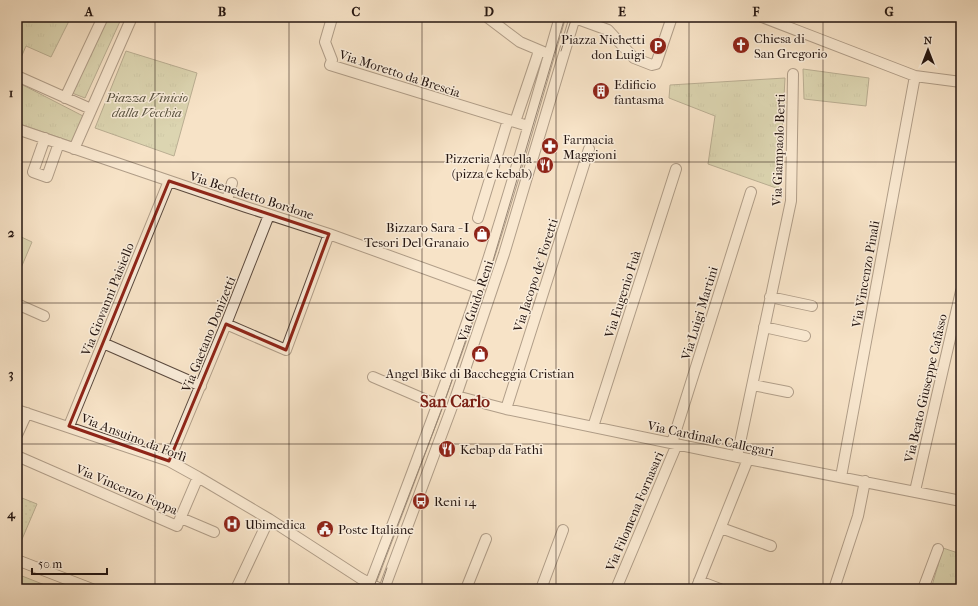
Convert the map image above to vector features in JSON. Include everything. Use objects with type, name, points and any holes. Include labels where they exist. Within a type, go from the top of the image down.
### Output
[{"type":"street","points":[[65,98],[103,17]]},
{"type":"street","points":[[74,149],[132,17]]},
{"type":"street","points":[[487,17],[520,42],[549,54]]},
{"type":"street","name":"Via Guido Reni","points":[[369,586],[438,405],[478,288],[560,17]]},
{"type":"street","name":"Via Guido Reni","points":[[384,589],[456,396],[505,252],[575,17],[608,30],[634,58],[654,65],[672,17]]},
{"type":"street","points":[[762,17],[914,76],[961,82]]},
{"type":"street","name":"Via Moretto da Brescia","points":[[332,18],[325,42],[332,60],[330,65],[528,126]]},
{"type":"street","points":[[478,218],[512,121],[539,51]]},
{"type":"street","name":"Via Giampaolo Berti","points":[[737,457],[791,201],[793,74]]},
{"type":"street","points":[[17,76],[91,109]]},
{"type":"street","name":"Via Vincenzo Pinali","points":[[841,477],[914,76]]},
{"type":"street","name":"Via Benedetto Bordone","points":[[17,129],[329,234],[478,288]]},
{"type":"street","points":[[45,138],[33,172],[47,177],[59,143]]},
{"type":"street","name":"Via Jacopo de' Foretti","points":[[506,409],[589,149]]},
{"type":"street","name":"Via Eugenio Fuà","points":[[593,427],[676,169]]},
{"type":"street","name":"Via Giovanni Paisiello","points":[[69,426],[169,181]]},
{"type":"street","points":[[227,200],[232,183]]},
{"type":"street","name":"Via Luigi Martini","points":[[675,443],[751,192]]},
{"type":"street","name":"Via Gaetano Donizetti","points":[[169,461],[201,386],[269,215]]},
{"type":"street","points":[[226,324],[286,350],[329,234]]},
{"type":"street","name":"Via Beato Giuseppe Cafasso","points":[[915,491],[961,291]]},
{"type":"street","points":[[770,297],[812,306]]},
{"type":"street","points":[[17,304],[44,316]]},
{"type":"street","points":[[764,327],[805,336]]},
{"type":"street","points":[[104,343],[201,386]]},
{"type":"street","points":[[373,377],[438,405]]},
{"type":"street","points":[[753,385],[788,392]]},
{"type":"street","name":"Via Cardinale Callegari","points":[[456,396],[506,409],[737,457],[961,501]]},
{"type":"street","name":"Via Ansuino da Forlì","points":[[17,410],[69,426],[169,461],[269,520],[369,586],[380,589]]},
{"type":"street","points":[[17,435],[28,413]]},
{"type":"street","name":"Via Filomena Fornasari","points":[[616,589],[675,443]]},
{"type":"street","name":"Via Vincenzo Foppa","points":[[17,456],[177,526],[198,477]]},
{"type":"street","points":[[720,589],[698,585],[748,459]]},
{"type":"street","points":[[834,589],[858,516],[865,481]]},
{"type":"street","points":[[181,518],[214,532]]},
{"type":"street","points":[[236,589],[269,520]]},
{"type":"street","points":[[721,528],[771,546]]},
{"type":"street","points":[[541,589],[563,530]]},
{"type":"street","points":[[466,589],[486,540]]},
{"type":"street","points":[[923,589],[938,549]]},
{"type":"street","points":[[17,560],[92,589]]},
{"type":"highlighted area","points":[[169,181],[329,234],[286,350],[226,324],[169,461],[69,426]]},
{"type":"green space","points":[[17,17],[71,17],[51,57],[26,46],[17,67]]},
{"type":"green space","points":[[108,17],[122,17],[85,98],[72,93]]},
{"type":"green space","name":"Piazza Vinicio dalla Vecchia","points":[[126,51],[197,73],[174,156],[95,128]]},
{"type":"green space","points":[[803,69],[869,78],[866,106],[804,99]]},
{"type":"green space","points":[[785,78],[779,189],[708,164],[715,116],[669,98],[670,85]]},
{"type":"green space","points":[[17,82],[83,116],[72,142],[17,123]]},
{"type":"green space","points":[[17,235],[32,242],[21,268],[17,266]]},
{"type":"green space","points":[[17,496],[37,504],[17,551]]},
{"type":"green space","points":[[943,548],[961,554],[961,589],[931,589]]},
{"type":"green space","points":[[17,574],[55,589],[17,589]]},
{"type":"tram line","points":[[373,589],[442,409],[492,264],[565,17]]},
{"type":"tram line","points":[[561,51],[572,17]]},
{"type":"tram line","points":[[380,589],[387,568]]},
{"type":"place","name":"Chiesa di San Gregorio","points":[[741,45]]},
{"type":"place","name":"Piazza Nichetti don Luigi","points":[[658,46]]},
{"type":"place","name":"Edificio fantasma","points":[[601,91]]},
{"type":"place","name":"Farmacia Maggioni","points":[[550,146]]},
{"type":"place","name":"Pizzeria Arcella (pizza e kebab)","points":[[545,165]]},
{"type":"place","name":"Bizzaro Sara - I Tesori Del Granaio","points":[[482,234]]},
{"type":"place","name":"Angel Bike di Baccheggia Cristian","points":[[480,354]]},
{"type":"place","name":"Kebap da Fathi","points":[[447,449]]},
{"type":"place","name":"Reni 14","points":[[421,501]]},
{"type":"place","name":"Ubimedica","points":[[232,524]]},
{"type":"place","name":"Poste Italiane","points":[[325,529]]},
{"type":"district","name":"San Carlo","points":[[455,401]]}]
